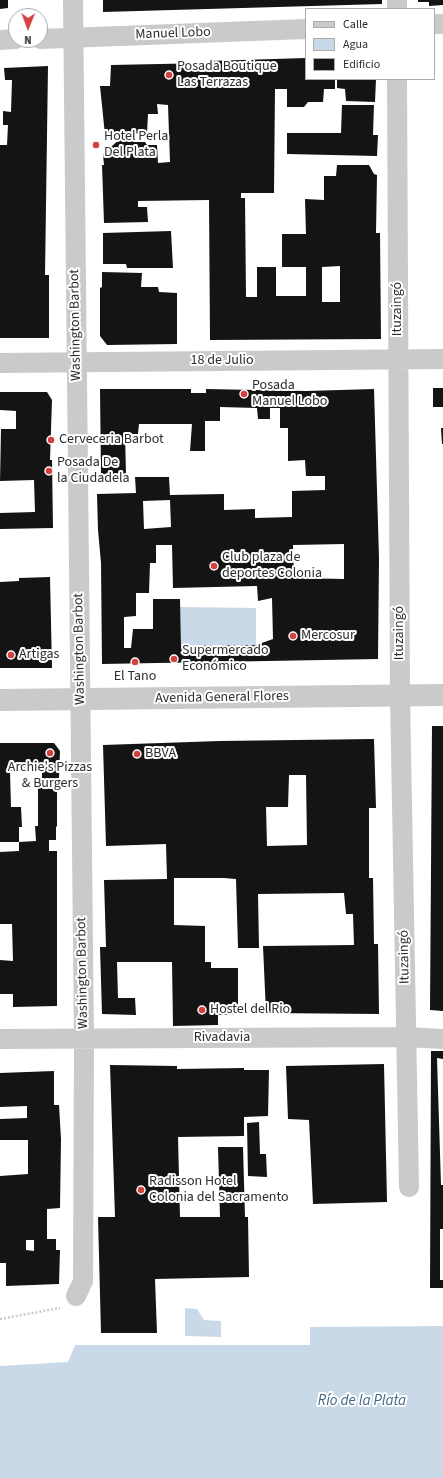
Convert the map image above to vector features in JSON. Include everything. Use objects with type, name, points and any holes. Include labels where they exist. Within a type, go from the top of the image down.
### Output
[{"type":"street","name":"Washington Barbot","points":[[73,0],[84,1039],[82,1281],[76,1296]]},
{"type":"street","name":"Manuel Lobo","points":[[48,39],[305,29]]},
{"type":"street","name":"Ituzaingó","points":[[397,80],[400,696],[409,1187]]},
{"type":"street","name":"18 de Julio","points":[[0,363],[443,359]]},
{"type":"street","name":"Avenida General Flores","points":[[0,700],[443,695]]},
{"type":"street","name":"Rivadavia","points":[[0,1039],[443,1038]]},
{"type":"path","points":[[0,1320],[65,1307],[76,1296]]},
{"type":"water","name":"Club plaza de deportes Colonia","points":[[180,607],[256,608],[256,645],[181,646]]},
{"type":"water","points":[[185,1308],[197,1309],[204,1320],[221,1321],[221,1337],[185,1336]]},
{"type":"water","name":"Río de la Plata","points":[[443,1326],[443,1478],[0,1478],[0,1366],[68,1362],[75,1345],[310,1345],[310,1327]]},
{"type":"building","points":[[0,0],[8,0],[8,8],[0,9]]},
{"type":"building","points":[[103,0],[382,0],[382,4],[103,12]]},
{"type":"building","points":[[418,0],[443,0],[443,5],[429,6],[429,2],[418,2]]},
{"type":"building","points":[[305,58],[305,80],[335,80],[335,89],[324,89],[323,102],[308,102],[304,107],[287,107],[287,89],[275,89],[274,193],[241,193],[241,198],[245,198],[246,297],[257,297],[257,267],[276,267],[276,296],[306,296],[306,267],[282,267],[282,234],[306,234],[305,199],[324,200],[324,176],[336,176],[337,165],[369,165],[374,174],[377,175],[376,233],[380,233],[381,339],[210,340],[209,200],[138,201],[138,207],[147,207],[148,222],[104,223],[103,154],[121,138],[131,138],[134,142],[145,142],[147,145],[157,145],[158,163],[170,162],[168,105],[157,104],[158,114],[148,114],[147,133],[105,135],[100,86],[110,86],[111,65],[209,63],[209,61]],"holes":[[[340,266],[340,302],[322,302],[322,267]]]},
{"type":"building","points":[[48,66],[45,275],[49,275],[49,338],[0,338],[0,145],[7,145],[8,125],[3,125],[3,111],[11,112],[12,80],[5,80],[4,68]]},
{"type":"building","points":[[337,80],[376,80],[375,102],[346,101],[345,89],[337,88]]},
{"type":"building","points":[[342,105],[374,105],[373,135],[378,135],[377,156],[287,154],[287,133],[341,133]]},
{"type":"building","points":[[171,231],[173,268],[127,268],[126,264],[103,264],[103,233]]},
{"type":"building","points":[[102,272],[142,273],[141,287],[158,287],[159,292],[177,293],[177,344],[107,345],[100,336],[100,288],[102,287]]},
{"type":"building","points":[[433,388],[443,388],[443,407],[433,407]]},
{"type":"building","points":[[100,389],[191,389],[191,393],[206,393],[206,389],[306,391],[374,389],[379,558],[378,659],[102,664],[101,563],[97,494],[136,493],[135,477],[169,477],[170,495],[224,494],[224,510],[255,509],[255,518],[292,517],[292,491],[325,490],[325,476],[306,476],[305,460],[288,461],[288,428],[280,428],[280,408],[270,408],[270,419],[258,419],[257,408],[220,407],[220,421],[205,421],[205,451],[190,451],[192,424],[139,424],[138,434],[125,434],[126,474],[101,475]],"holes":[[[170,500],[171,527],[144,529],[143,501]],[[344,544],[344,579],[294,578],[293,545]],[[156,545],[172,545],[173,588],[257,586],[258,601],[272,598],[273,639],[256,645],[181,646],[180,599],[153,599],[153,629],[133,629],[131,648],[124,648],[124,617],[136,616],[136,593],[149,593],[150,563],[156,563]]]},
{"type":"building","points":[[0,392],[47,392],[52,400],[50,460],[52,460],[53,528],[0,529],[0,513],[35,512],[34,480],[0,481],[1,429],[16,429],[16,411],[0,410]]},
{"type":"building","points":[[441,428],[443,428],[443,444],[442,444]]},
{"type":"building","points":[[50,577],[52,668],[0,668],[0,582],[19,581],[19,578]]},
{"type":"building","points":[[432,726],[443,726],[443,1011],[430,1010]]},
{"type":"building","points":[[374,739],[376,808],[369,808],[369,878],[373,878],[374,944],[378,944],[379,1014],[266,1013],[263,946],[354,945],[353,914],[346,914],[344,893],[258,894],[259,948],[238,948],[236,879],[174,878],[174,925],[205,926],[205,962],[211,962],[211,968],[238,968],[238,1014],[218,1015],[218,1025],[173,1026],[172,962],[117,962],[118,998],[135,998],[136,1015],[102,1014],[100,947],[106,947],[104,880],[167,879],[166,844],[106,846],[103,745],[220,741]],"holes":[[[289,775],[306,775],[307,845],[267,846],[266,807],[288,807]]]},
{"type":"building","points":[[0,743],[54,743],[60,751],[59,778],[57,778],[57,827],[56,826],[56,840],[49,840],[49,851],[57,851],[57,1006],[13,1007],[13,994],[0,994],[0,960],[13,961],[12,924],[0,924],[0,852],[19,851],[19,842],[0,842]],"holes":[[[10,771],[42,771],[42,778],[38,778],[38,826],[35,826],[36,841],[19,842],[19,827],[22,827],[21,807],[11,807]]]},
{"type":"building","points":[[431,1051],[443,1051],[443,1059],[437,1058],[441,1185],[443,1185],[443,1229],[440,1229],[440,1280],[443,1280],[443,1288],[430,1288]]},
{"type":"building","points":[[384,1064],[387,1202],[313,1204],[309,1120],[288,1119],[286,1066]]},
{"type":"building","points":[[110,1065],[177,1066],[177,1069],[244,1068],[244,1070],[269,1070],[268,1116],[244,1117],[244,1136],[178,1137],[180,1217],[220,1217],[218,1147],[243,1147],[245,1217],[248,1217],[249,1277],[155,1279],[157,1333],[101,1333],[98,1217],[115,1217]]},
{"type":"building","points":[[54,1071],[54,1105],[59,1105],[61,1139],[60,1208],[47,1209],[47,1239],[56,1239],[56,1250],[60,1250],[59,1284],[6,1286],[6,1263],[0,1263],[0,1176],[28,1174],[28,1140],[0,1140],[0,1119],[27,1118],[27,1106],[0,1107],[0,1073]],"holes":[[[26,1240],[34,1240],[34,1251],[26,1250]]]},
{"type":"building","points":[[259,1122],[260,1154],[266,1154],[267,1177],[248,1176],[247,1123]]},
{"type":"place","name":"Posada Boutique Las Terrazas","points":[[169,75]]},
{"type":"place","name":"Hotel Perla Del Plata","points":[[96,145]]},
{"type":"place","name":"Posada Manuel Lobo","points":[[244,394]]},
{"type":"place","name":"Cerveceria Barbot","points":[[51,440]]},
{"type":"place","name":"Posada De la Ciudadela","points":[[49,471]]},
{"type":"place","name":"Club plaza de deportes Colonia","points":[[214,566]]},
{"type":"place","name":"Mercosur","points":[[293,636]]},
{"type":"place","name":"Artigas","points":[[11,655]]},
{"type":"place","name":"Supermercado Económico","points":[[174,659]]},
{"type":"place","name":"El Tano","points":[[135,662]]},
{"type":"place","name":"Archie's Pizzas & Burgers","points":[[50,753]]},
{"type":"place","name":"BBVA","points":[[137,754]]},
{"type":"place","name":"Hostel del Rio","points":[[202,1010]]},
{"type":"place","name":"Radisson Hotel Colonia del Sacramento","points":[[141,1190]]}]
